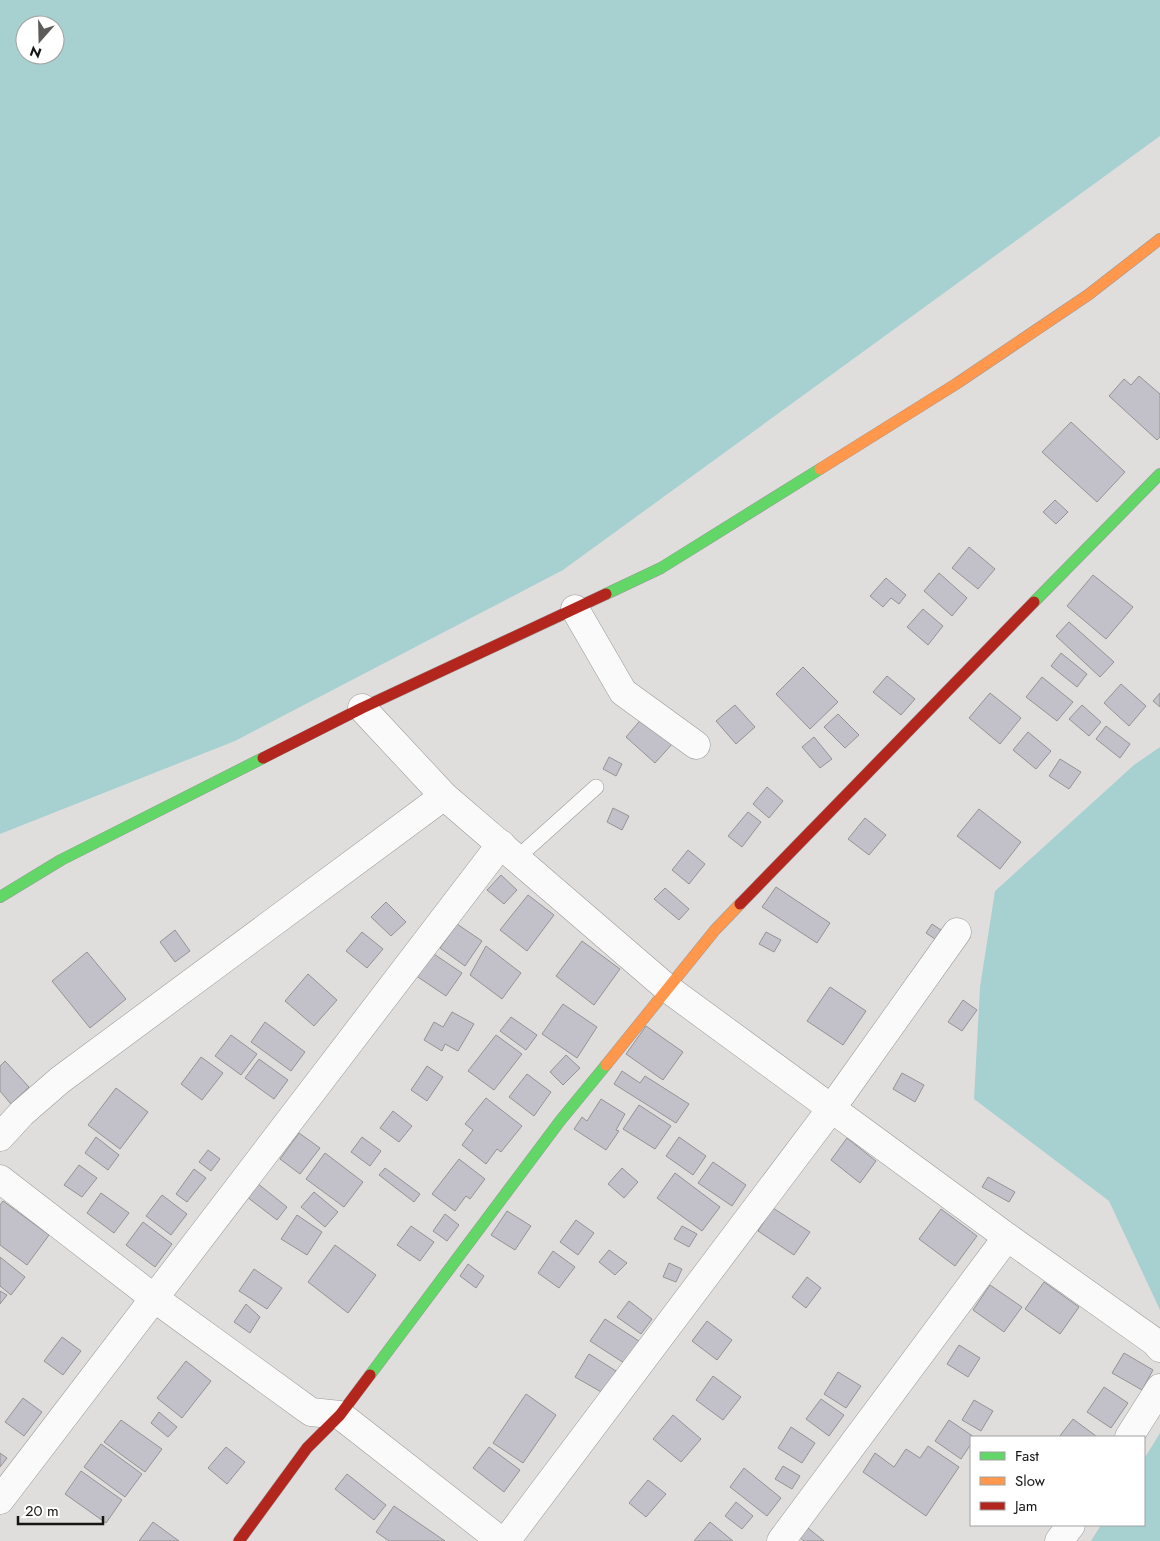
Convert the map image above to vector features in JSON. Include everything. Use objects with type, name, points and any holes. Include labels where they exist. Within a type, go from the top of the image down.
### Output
[{"type":"street","points":[[0,897],[62,860],[362,708],[661,568],[956,384],[1088,295],[1160,239]]},
{"type":"street","points":[[239,1541],[307,1448],[340,1415],[560,1121],[715,930],[943,694],[1160,474]]},
{"type":"street","points":[[575,609],[623,692],[696,745]]},
{"type":"street","points":[[362,708],[444,796],[668,988],[1007,1237],[1155,1342],[1160,1348]]},
{"type":"street","points":[[0,1137],[22,1113],[60,1080],[444,796]]},
{"type":"street","points":[[0,1500],[154,1298],[509,851]]},
{"type":"street","points":[[506,1541],[831,1109],[957,932]]},
{"type":"street","points":[[0,1179],[154,1298],[311,1412],[340,1415],[501,1541]]},
{"type":"street","points":[[780,1541],[1007,1237]]},
{"type":"street","points":[[1130,1436],[1160,1388]]},
{"type":"street","points":[[1058,1541],[1070,1526]]},
{"type":"lane","points":[[509,851],[596,787]]},
{"type":"water","points":[[0,0],[1160,0],[1160,136],[563,570],[235,741],[0,834]]},
{"type":"water","points":[[1160,747],[1160,1310],[1109,1201],[974,1099],[980,987],[995,891],[1134,765]]},
{"type":"water","points":[[1160,1433],[1160,1541],[1091,1541],[1100,1526],[1145,1526],[1145,1457]]},
{"type":"building","points":[[1139,376],[1160,394],[1160,437],[1157,440],[1109,396],[1124,379],[1131,385]]},
{"type":"building","points":[[1071,422],[1125,472],[1097,502],[1042,452]]},
{"type":"building","points":[[1055,500],[1068,512],[1056,524],[1043,512]]},
{"type":"building","points":[[969,547],[995,569],[978,589],[952,568]]},
{"type":"building","points":[[939,573],[967,598],[952,616],[924,591]]},
{"type":"building","points":[[1093,575],[1133,607],[1106,639],[1067,606]]},
{"type":"building","points":[[886,578],[906,595],[899,604],[891,598],[883,607],[870,596]]},
{"type":"building","points":[[923,609],[943,626],[928,645],[907,627]]},
{"type":"building","points":[[1069,622],[1114,662],[1100,677],[1056,636]]},
{"type":"building","points":[[1061,653],[1087,674],[1077,687],[1051,666]]},
{"type":"building","points":[[803,667],[838,702],[810,729],[776,694]]},
{"type":"building","points":[[887,676],[915,699],[901,715],[873,692]]},
{"type":"building","points":[[1042,677],[1073,702],[1057,721],[1026,697]]},
{"type":"building","points":[[1121,684],[1146,706],[1129,726],[1104,703]]},
{"type":"building","points":[[990,693],[1021,718],[1000,744],[969,718]]},
{"type":"building","points":[[1160,693],[1160,707],[1153,701]]},
{"type":"building","points":[[735,705],[755,727],[736,744],[716,721]]},
{"type":"building","points":[[1082,705],[1101,722],[1089,736],[1069,719]]},
{"type":"building","points":[[838,714],[859,735],[845,748],[824,727]]},
{"type":"building","points":[[644,716],[674,742],[655,763],[626,737]]},
{"type":"building","points":[[1106,726],[1130,744],[1120,758],[1096,739]]},
{"type":"building","points":[[1028,732],[1051,751],[1036,769],[1013,750]]},
{"type":"building","points":[[814,737],[832,759],[820,768],[802,747]]},
{"type":"building","points":[[609,757],[622,764],[616,776],[603,769]]},
{"type":"building","points":[[1060,759],[1081,772],[1069,789],[1049,776]]},
{"type":"building","points":[[767,787],[783,801],[769,818],[753,804]]},
{"type":"building","points":[[613,808],[629,816],[622,830],[607,822]]},
{"type":"building","points":[[979,809],[1021,842],[1000,869],[957,836]]},
{"type":"building","points":[[748,812],[761,822],[742,847],[728,836]]},
{"type":"building","points":[[865,818],[886,835],[869,855],[848,839]]},
{"type":"building","points":[[688,850],[705,864],[689,884],[672,870]]},
{"type":"building","points":[[501,875],[517,890],[504,904],[487,890]]},
{"type":"building","points":[[776,887],[830,923],[817,943],[762,907]]},
{"type":"building","points":[[665,888],[689,909],[679,920],[654,899]]},
{"type":"building","points":[[528,895],[554,915],[527,951],[500,930]]},
{"type":"building","points":[[386,902],[406,922],[391,936],[371,917]]},
{"type":"building","points":[[457,924],[482,941],[465,966],[440,948]]},
{"type":"building","points":[[932,924],[941,930],[935,939],[926,933]]},
{"type":"building","points":[[175,930],[190,951],[175,962],[160,942]]},
{"type":"building","points":[[362,932],[383,949],[367,968],[346,951]]},
{"type":"building","points":[[766,932],[781,940],[774,952],[759,944]]},
{"type":"building","points":[[582,941],[620,969],[594,1005],[556,976]]},
{"type":"building","points":[[486,946],[521,973],[502,999],[470,975]]},
{"type":"building","points":[[87,952],[126,999],[90,1028],[52,981]]},
{"type":"building","points":[[431,952],[462,973],[446,996],[415,975]]},
{"type":"building","points":[[308,974],[337,1000],[314,1026],[285,1001]]},
{"type":"building","points":[[830,987],[866,1011],[843,1045],[807,1021]]},
{"type":"building","points":[[963,1000],[977,1010],[962,1031],[948,1022]]},
{"type":"building","points":[[563,1004],[597,1027],[577,1058],[542,1034]]},
{"type":"building","points":[[452,1012],[474,1024],[458,1051],[445,1044],[442,1051],[424,1040],[434,1022],[443,1027]]},
{"type":"building","points":[[511,1017],[537,1035],[526,1050],[500,1031]]},
{"type":"building","points":[[265,1022],[305,1052],[291,1071],[251,1042]]},
{"type":"building","points":[[646,1026],[683,1052],[663,1080],[626,1054]]},
{"type":"building","points":[[231,1035],[257,1054],[241,1075],[215,1056]]},
{"type":"building","points":[[496,1035],[522,1054],[494,1090],[468,1071]]},
{"type":"building","points":[[566,1055],[580,1068],[563,1085],[550,1072]]},
{"type":"building","points":[[201,1057],[223,1073],[202,1100],[181,1084]]},
{"type":"building","points":[[259,1059],[288,1080],[274,1099],[245,1078]]},
{"type":"building","points":[[5,1061],[29,1087],[11,1104],[0,1091],[0,1066]]},
{"type":"building","points":[[427,1066],[443,1077],[427,1101],[411,1090]]},
{"type":"building","points":[[622,1071],[640,1083],[645,1076],[689,1104],[676,1123],[614,1084]]},
{"type":"building","points":[[902,1073],[924,1085],[915,1102],[893,1089]]},
{"type":"building","points":[[527,1074],[551,1092],[534,1116],[509,1097]]},
{"type":"building","points":[[116,1088],[148,1112],[120,1149],[88,1125]]},
{"type":"building","points":[[486,1098],[522,1126],[501,1152],[497,1149],[486,1164],[462,1145],[473,1130],[465,1124]]},
{"type":"building","points":[[601,1099],[625,1114],[616,1130],[619,1131],[606,1150],[574,1129],[582,1117],[587,1121]]},
{"type":"building","points":[[639,1105],[671,1126],[655,1149],[623,1129]]},
{"type":"building","points":[[393,1111],[412,1126],[399,1142],[380,1128]]},
{"type":"building","points":[[299,1133],[320,1148],[300,1174],[280,1159]]},
{"type":"building","points":[[96,1137],[119,1155],[108,1170],[85,1153]]},
{"type":"building","points":[[362,1137],[381,1151],[370,1166],[351,1152]]},
{"type":"building","points":[[679,1137],[706,1156],[693,1175],[666,1156]]},
{"type":"building","points":[[847,1138],[876,1161],[860,1183],[831,1160]]},
{"type":"building","points":[[208,1150],[220,1159],[211,1171],[199,1162]]},
{"type":"building","points":[[325,1153],[363,1182],[344,1207],[306,1179]]},
{"type":"building","points":[[459,1159],[485,1179],[470,1199],[466,1196],[455,1211],[432,1194]]},
{"type":"building","points":[[713,1162],[746,1185],[732,1206],[698,1183]]},
{"type":"building","points":[[79,1165],[97,1178],[82,1197],[64,1185]]},
{"type":"building","points":[[385,1168],[420,1194],[414,1202],[379,1175]]},
{"type":"building","points":[[622,1168],[638,1182],[624,1198],[608,1184]]},
{"type":"building","points":[[194,1169],[206,1178],[187,1202],[176,1194]]},
{"type":"building","points":[[675,1173],[720,1207],[702,1231],[657,1198]]},
{"type":"building","points":[[988,1177],[1015,1192],[1009,1202],[982,1187]]},
{"type":"building","points":[[257,1183],[287,1207],[277,1220],[247,1197]]},
{"type":"building","points":[[314,1192],[338,1212],[325,1227],[301,1207]]},
{"type":"building","points":[[101,1193],[129,1213],[114,1233],[87,1213]]},
{"type":"building","points":[[162,1195],[187,1214],[171,1235],[146,1216]]},
{"type":"building","points":[[3,1201],[49,1235],[27,1265],[0,1245],[0,1205]]},
{"type":"building","points":[[773,1208],[810,1232],[794,1255],[758,1231]]},
{"type":"building","points":[[941,1209],[977,1236],[955,1266],[919,1239]]},
{"type":"building","points":[[507,1211],[531,1226],[515,1250],[491,1235]]},
{"type":"building","points":[[445,1214],[459,1225],[447,1241],[433,1231]]},
{"type":"building","points":[[297,1215],[322,1232],[307,1255],[281,1239]]},
{"type":"building","points":[[576,1220],[594,1233],[578,1255],[560,1242]]},
{"type":"building","points":[[143,1222],[172,1244],[155,1267],[126,1245]]},
{"type":"building","points":[[411,1226],[434,1242],[420,1261],[397,1245]]},
{"type":"building","points":[[682,1226],[697,1234],[689,1247],[674,1239]]},
{"type":"building","points":[[335,1245],[376,1275],[348,1313],[308,1282]]},
{"type":"building","points":[[609,1250],[627,1263],[615,1275],[599,1262]]},
{"type":"building","points":[[553,1251],[575,1267],[559,1288],[538,1273]]},
{"type":"building","points":[[0,1257],[25,1277],[11,1295],[0,1286]]},
{"type":"building","points":[[669,1263],[682,1269],[676,1282],[663,1277]]},
{"type":"building","points":[[468,1264],[484,1276],[476,1288],[460,1276]]},
{"type":"building","points":[[254,1269],[282,1288],[267,1309],[239,1291]]},
{"type":"building","points":[[807,1277],[821,1288],[806,1308],[792,1297]]},
{"type":"building","points":[[1044,1282],[1079,1307],[1060,1334],[1025,1309]]},
{"type":"building","points":[[990,1285],[1022,1307],[1004,1332],[973,1310]]},
{"type":"building","points":[[0,1291],[7,1295],[0,1304]]},
{"type":"building","points":[[629,1301],[652,1319],[641,1334],[617,1317]]},
{"type":"building","points":[[246,1304],[260,1317],[250,1333],[234,1322]]},
{"type":"building","points":[[605,1319],[639,1341],[624,1363],[590,1341]]},
{"type":"building","points":[[707,1321],[732,1340],[717,1360],[692,1341]]},
{"type":"building","points":[[62,1337],[81,1351],[63,1375],[44,1361]]},
{"type":"building","points":[[959,1345],[980,1358],[968,1377],[947,1364]]},
{"type":"building","points":[[1124,1353],[1153,1370],[1142,1390],[1112,1373]]},
{"type":"building","points":[[589,1354],[616,1371],[603,1393],[575,1377]]},
{"type":"building","points":[[186,1361],[211,1381],[182,1418],[157,1398]]},
{"type":"building","points":[[838,1372],[861,1386],[846,1408],[824,1394]]},
{"type":"building","points":[[713,1376],[741,1397],[723,1420],[696,1400]]},
{"type":"building","points":[[1104,1387],[1128,1403],[1111,1428],[1087,1412]]},
{"type":"building","points":[[526,1394],[556,1415],[523,1463],[493,1443]]},
{"type":"building","points":[[23,1398],[42,1412],[24,1436],[5,1422]]},
{"type":"building","points":[[821,1399],[844,1415],[829,1436],[806,1419]]},
{"type":"building","points":[[974,1400],[993,1411],[981,1431],[962,1420]]},
{"type":"building","points":[[159,1412],[177,1427],[168,1437],[151,1423]]},
{"type":"building","points":[[673,1415],[701,1439],[681,1462],[653,1439]]},
{"type":"building","points":[[1073,1419],[1096,1436],[1060,1436]]},
{"type":"building","points":[[121,1420],[162,1449],[145,1472],[104,1442]]},
{"type":"building","points":[[949,1420],[973,1436],[970,1436],[970,1446],[961,1459],[935,1441]]},
{"type":"building","points":[[791,1427],[815,1443],[802,1463],[778,1448]]},
{"type":"building","points":[[101,1444],[142,1474],[125,1497],[84,1467]]},
{"type":"building","points":[[928,1446],[959,1467],[926,1516],[863,1472],[875,1453],[894,1467],[906,1449],[920,1458]]},
{"type":"building","points":[[226,1447],[245,1462],[227,1484],[208,1468]]},
{"type":"building","points":[[489,1447],[520,1470],[504,1492],[473,1468]]},
{"type":"building","points":[[0,1453],[7,1458],[0,1467]]},
{"type":"building","points":[[783,1466],[800,1476],[792,1489],[775,1479]]},
{"type":"building","points":[[744,1468],[781,1498],[767,1516],[730,1487]]},
{"type":"building","points":[[81,1471],[122,1500],[106,1523],[65,1494]]},
{"type":"building","points":[[347,1474],[386,1505],[374,1520],[335,1489]]},
{"type":"building","points":[[648,1480],[666,1494],[646,1517],[629,1503]]},
{"type":"building","points":[[736,1502],[753,1516],[742,1529],[725,1516]]},
{"type":"building","points":[[394,1506],[445,1541],[389,1541],[376,1532]]},
{"type":"building","points":[[153,1522],[179,1541],[139,1541]]},
{"type":"building","points":[[710,1522],[733,1541],[694,1541]]},
{"type":"building","points":[[808,1528],[824,1541],[804,1541],[800,1538]]},
{"type":"traffic: fast","points":[[606,594],[661,568],[820,469]]},
{"type":"traffic: fast","points":[[1034,602],[1160,474]]},
{"type":"traffic: fast","points":[[0,897],[61,860],[263,758]]},
{"type":"traffic: fast","points":[[370,1375],[560,1121],[606,1065]]},
{"type":"traffic: slow","points":[[820,469],[956,384],[1088,295],[1160,239]]},
{"type":"traffic: slow","points":[[606,1065],[715,930],[740,904]]},
{"type":"traffic: jam","points":[[263,758],[362,708],[606,594]]},
{"type":"traffic: jam","points":[[740,904],[1034,602]]},
{"type":"traffic: jam","points":[[239,1541],[307,1448],[340,1415],[370,1375]]}]
